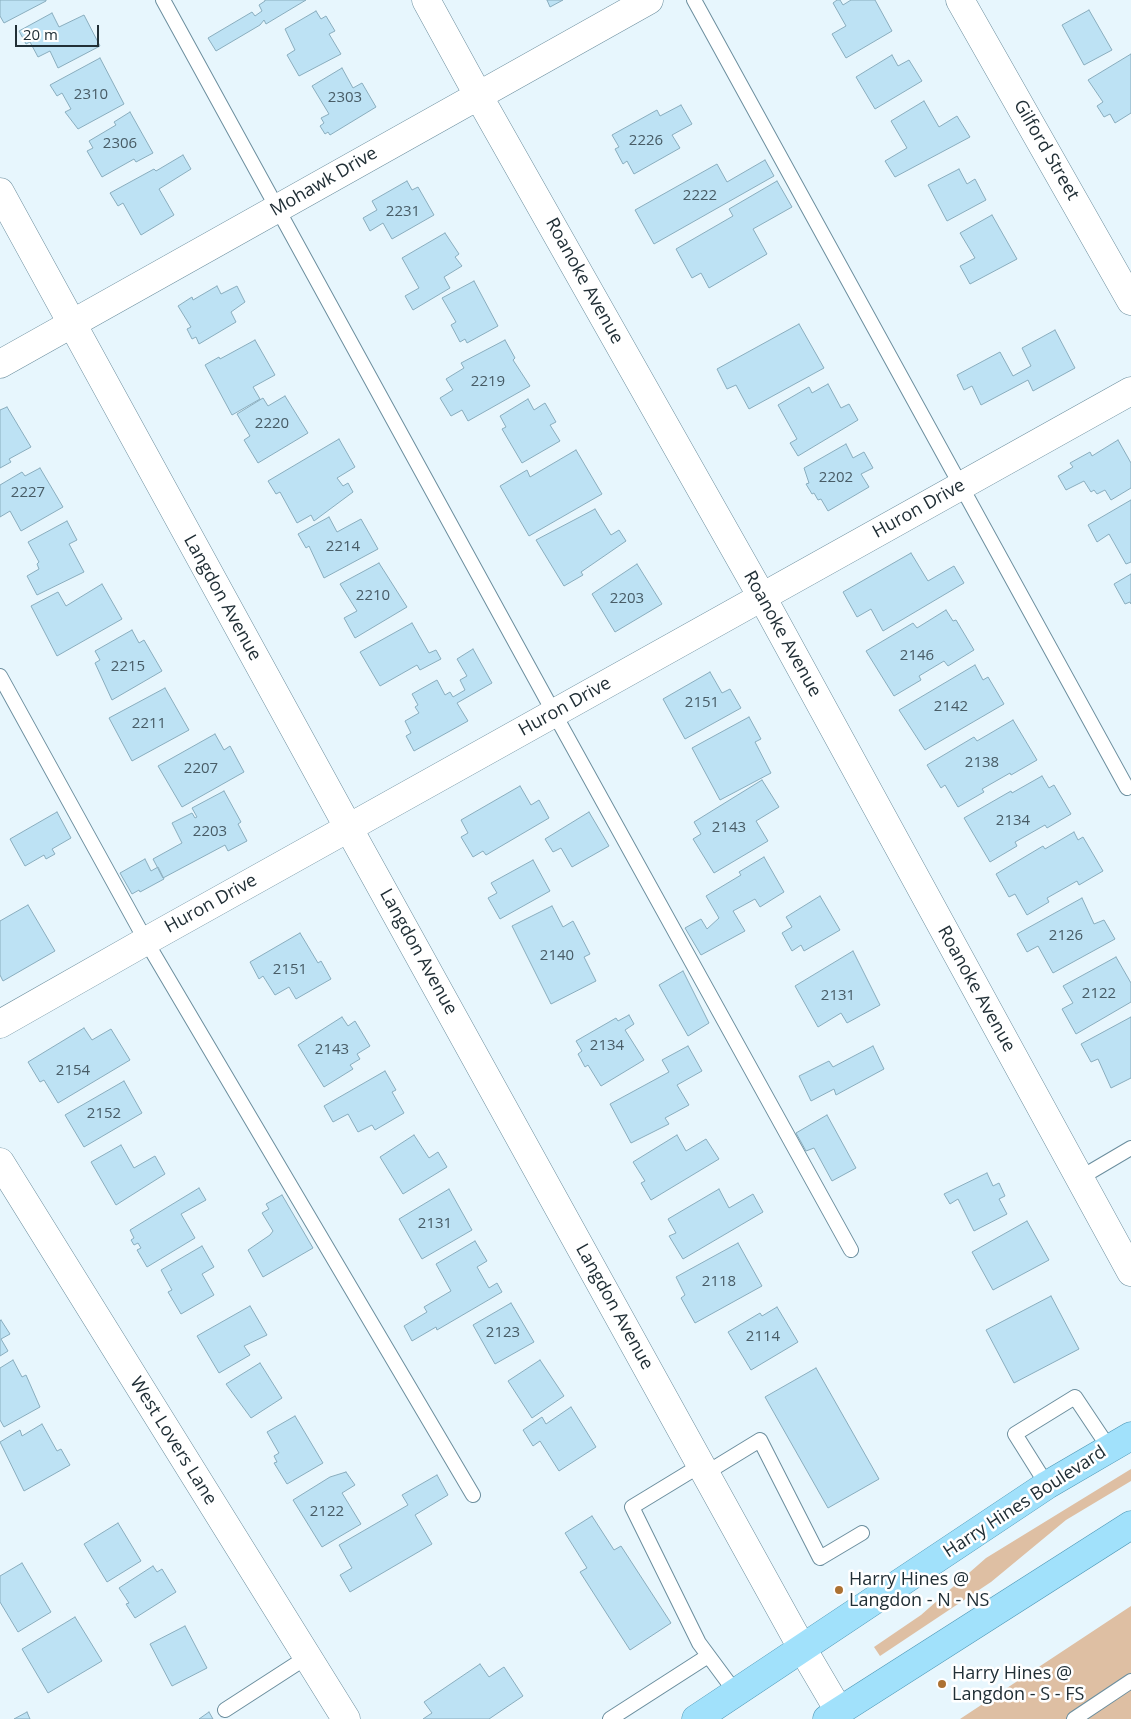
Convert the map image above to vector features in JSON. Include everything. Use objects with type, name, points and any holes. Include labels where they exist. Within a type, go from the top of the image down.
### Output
[{"type":"main road","name":"Harry Hines Boulevard","points":[[696,1719],[1047,1485],[1120,1442]]},
{"type":"main road","points":[[833,1715],[1131,1525]]},
{"type":"street","name":"Roanoke Avenue","points":[[426,0],[762,597],[1131,1272]]},
{"type":"street","name":"Mohawk Drive","points":[[0,364],[649,0]]},
{"type":"street","name":"Gilford Street","points":[[960,0],[1131,301]]},
{"type":"street","name":"Langdon Avenue","points":[[0,192],[348,827],[802,1648],[833,1715]]},
{"type":"street","name":"Huron Drive","points":[[0,1024],[348,827],[1131,391]]},
{"type":"street","name":"West Lovers Lane","points":[[0,1162],[346,1719]]},
{"type":"lane","points":[[163,0],[851,1250]]},
{"type":"lane","points":[[694,0],[1127,788]]},
{"type":"lane","points":[[0,676],[146,941],[473,1495]]},
{"type":"lane","points":[[1080,1178],[1131,1148]]},
{"type":"lane","points":[[1047,1485],[1015,1434],[1075,1397],[1120,1442]]},
{"type":"lane","points":[[736,1692],[698,1643],[632,1507],[760,1440],[820,1558],[862,1533]]},
{"type":"lane","points":[[224,1710],[307,1656]]},
{"type":"lane","points":[[610,1719],[708,1656]]},
{"type":"lane","points":[[1074,1719],[1131,1681]]},
{"type":"shaded area","points":[[1131,1469],[1131,1481],[1066,1520],[991,1582],[880,1656],[874,1647],[921,1615],[986,1558]]},
{"type":"shaded area","points":[[1131,1606],[1131,1719],[960,1719]]},
{"type":"building","points":[[0,0],[46,1],[4,23],[0,16]]},
{"type":"building","points":[[265,0],[306,0],[266,24],[264,20],[260,25],[216,51],[208,38],[252,12],[255,16],[262,11],[259,5]]},
{"type":"building","points":[[547,0],[563,0],[550,7]]},
{"type":"building","points":[[840,0],[843,5],[851,0],[875,0],[892,31],[846,58],[832,34],[846,26],[833,3]]},
{"type":"building","points":[[1089,10],[1112,50],[1084,65],[1062,25]]},
{"type":"building","points":[[316,11],[321,19],[326,16],[335,31],[329,34],[341,54],[299,76],[287,55],[295,50],[285,29]]},
{"type":"building","points":[[52,13],[59,27],[84,15],[100,46],[58,68],[50,51],[38,57],[30,42],[26,44],[19,31]]},
{"type":"building","points":[[1131,54],[1131,113],[1115,123],[1110,114],[1104,117],[1097,106],[1103,102],[1088,80]]},
{"type":"building","points":[[892,55],[898,66],[909,60],[922,81],[875,109],[856,77]]},
{"type":"building","points":[[100,58],[124,104],[78,129],[65,112],[71,109],[62,93],[57,96],[50,85]]},
{"type":"building","points":[[342,68],[353,88],[362,83],[376,107],[330,135],[328,132],[325,134],[320,126],[324,123],[321,118],[329,114],[312,86]]},
{"type":"building","points":[[924,101],[939,127],[957,116],[970,137],[895,177],[885,161],[907,148],[891,121]]},
{"type":"building","points":[[681,105],[692,124],[672,135],[680,148],[634,174],[627,161],[623,164],[615,149],[619,147],[612,135],[657,110],[660,116]]},
{"type":"building","points":[[130,112],[153,153],[136,162],[134,159],[102,177],[87,151],[93,148],[89,141],[116,125],[114,122]]},
{"type":"building","points":[[183,155],[191,169],[159,189],[174,215],[141,235],[123,203],[118,206],[110,193],[154,169],[156,171]]},
{"type":"building","points":[[765,160],[774,176],[654,244],[635,210],[717,164],[727,182]]},
{"type":"building","points":[[959,169],[967,184],[975,179],[986,200],[947,221],[928,185]]},
{"type":"building","points":[[407,181],[412,190],[418,187],[434,215],[392,239],[383,223],[370,231],[363,218],[377,210],[372,201]]},
{"type":"building","points":[[777,181],[792,207],[753,229],[767,254],[709,288],[701,273],[692,278],[676,249],[733,216],[729,209]]},
{"type":"building","points":[[992,215],[1017,259],[970,284],[960,266],[975,258],[960,233]]},
{"type":"building","points":[[445,233],[459,254],[455,257],[462,266],[444,277],[450,288],[413,310],[405,296],[419,288],[402,258]]},
{"type":"building","points":[[474,281],[498,326],[467,343],[465,339],[460,342],[451,325],[456,322],[442,298]]},
{"type":"building","points":[[217,286],[221,294],[237,286],[245,302],[231,312],[236,322],[199,344],[196,337],[192,339],[187,329],[191,327],[178,306],[192,297],[193,300]]},
{"type":"building","points":[[799,324],[824,368],[749,409],[736,385],[727,389],[717,369]]},
{"type":"building","points":[[1055,330],[1075,368],[1033,391],[1028,380],[981,405],[972,386],[964,390],[957,375],[1000,352],[1013,376],[1031,366],[1022,348]]},
{"type":"building","points":[[255,340],[275,375],[253,387],[260,399],[232,415],[205,365]]},
{"type":"building","points":[[505,340],[515,358],[513,360],[530,386],[468,421],[462,410],[451,416],[440,398],[453,390],[446,379],[464,368],[461,363]]},
{"type":"building","points":[[828,384],[841,408],[849,404],[858,420],[798,456],[790,443],[797,439],[778,405],[809,387],[812,393]]},
{"type":"building","points":[[285,396],[308,433],[258,463],[244,440],[250,436],[237,414],[263,398],[268,406]]},
{"type":"building","points":[[528,399],[534,410],[545,403],[556,422],[550,425],[560,441],[522,463],[502,429],[506,427],[500,416]]},
{"type":"building","points":[[7,407],[31,447],[9,459],[11,462],[0,468],[0,410]]},
{"type":"building","points":[[339,439],[355,467],[337,478],[343,486],[348,483],[353,492],[314,521],[311,515],[297,523],[280,492],[276,494],[268,481]]},
{"type":"building","points":[[1118,440],[1131,463],[1131,488],[1111,500],[1105,490],[1097,494],[1094,490],[1091,492],[1084,481],[1066,490],[1058,476],[1073,467],[1070,463],[1090,452],[1092,456]]},
{"type":"building","points":[[846,444],[853,458],[864,452],[873,468],[861,474],[869,487],[828,511],[821,499],[818,500],[814,493],[812,494],[806,484],[809,483],[804,468]]},
{"type":"building","points":[[576,450],[602,494],[529,536],[500,486],[527,470],[530,477]]},
{"type":"building","points":[[40,468],[63,507],[21,531],[10,511],[0,517],[0,485],[22,472],[25,476]]},
{"type":"building","points":[[1131,500],[1131,562],[1126,564],[1109,534],[1097,542],[1088,525]]},
{"type":"building","points":[[595,509],[611,535],[619,530],[626,541],[581,572],[583,575],[564,586],[536,540]]},
{"type":"building","points":[[329,517],[337,532],[361,519],[378,549],[324,578],[309,546],[306,548],[298,534]]},
{"type":"building","points":[[67,521],[77,540],[69,544],[84,572],[37,595],[27,576],[39,569],[37,564],[39,562],[28,542]]},
{"type":"building","points":[[911,553],[928,581],[954,566],[964,583],[883,631],[871,609],[857,617],[843,592]]},
{"type":"building","points":[[379,563],[407,607],[355,638],[344,618],[357,611],[340,584]]},
{"type":"building","points":[[637,564],[662,604],[615,632],[592,594]]},
{"type":"building","points":[[1131,574],[1131,604],[1130,602],[1125,604],[1114,584]]},
{"type":"building","points":[[102,584],[122,619],[57,656],[31,606],[58,592],[66,606]]},
{"type":"building","points":[[946,610],[953,621],[956,620],[974,650],[948,666],[944,661],[919,676],[921,680],[894,696],[866,651],[913,623],[917,628]]},
{"type":"building","points":[[412,623],[429,653],[436,650],[441,659],[420,670],[417,665],[380,686],[360,652]]},
{"type":"building","points":[[132,630],[139,643],[144,640],[162,671],[112,700],[95,663],[100,660],[95,651]]},
{"type":"building","points":[[473,649],[492,683],[457,703],[468,721],[414,751],[406,736],[411,733],[405,721],[419,713],[415,707],[418,705],[412,694],[437,680],[445,695],[450,692],[453,697],[465,690],[460,680],[467,676],[457,659]]},
{"type":"building","points":[[975,665],[983,680],[988,677],[1004,704],[925,750],[899,710]]},
{"type":"building","points":[[710,672],[722,693],[730,689],[741,708],[685,739],[663,699]]},
{"type":"building","points":[[165,688],[189,730],[132,761],[109,718]]},
{"type":"building","points":[[749,717],[761,739],[755,742],[771,773],[720,800],[692,748]]},
{"type":"building","points":[[1013,720],[1037,760],[982,789],[984,792],[958,807],[945,785],[941,788],[927,765],[974,737],[977,741]]},
{"type":"building","points":[[215,734],[224,750],[230,746],[244,772],[182,807],[158,766]]},
{"type":"building","points":[[1042,776],[1049,788],[1054,785],[1071,814],[1047,828],[1045,825],[1015,842],[1017,846],[990,862],[964,818]]},
{"type":"building","points":[[762,780],[779,807],[756,821],[768,841],[714,873],[693,839],[701,834],[694,822]]},
{"type":"building","points":[[520,786],[531,805],[539,800],[549,818],[486,855],[483,851],[473,857],[461,837],[468,833],[461,820]]},
{"type":"building","points":[[224,791],[241,822],[238,824],[247,841],[228,851],[225,845],[163,878],[153,859],[182,843],[172,823],[192,813],[195,818],[197,817],[192,808]]},
{"type":"building","points":[[57,812],[71,838],[52,849],[55,854],[46,859],[44,855],[25,866],[10,839]]},
{"type":"building","points":[[589,812],[609,846],[572,867],[561,848],[553,852],[545,839]]},
{"type":"building","points":[[1074,832],[1078,840],[1083,837],[1103,871],[1079,885],[1077,881],[1047,898],[1049,902],[1027,915],[1015,894],[1009,897],[996,874],[1043,846],[1045,849]]},
{"type":"building","points":[[764,857],[784,892],[760,907],[755,899],[733,911],[745,931],[701,955],[685,928],[701,919],[707,929],[719,918],[706,896],[741,875],[739,872]]},
{"type":"building","points":[[145,859],[151,871],[158,867],[164,879],[140,892],[139,890],[132,894],[120,873]]},
{"type":"building","points":[[533,860],[550,891],[500,919],[488,898],[497,893],[491,883]]},
{"type":"building","points":[[820,896],[840,930],[804,951],[801,945],[792,951],[782,933],[792,927],[786,917]]},
{"type":"building","points":[[1082,898],[1094,924],[1104,920],[1115,939],[1053,973],[1038,946],[1027,952],[1017,934]]},
{"type":"building","points":[[28,905],[55,951],[3,981],[0,975],[0,921]]},
{"type":"building","points":[[552,906],[563,927],[573,921],[590,954],[584,957],[596,981],[551,1004],[512,926]]},
{"type":"building","points":[[300,933],[318,963],[321,961],[331,979],[296,999],[289,987],[275,995],[263,976],[259,979],[250,962]]},
{"type":"building","points":[[853,951],[880,1005],[847,1023],[841,1013],[818,1027],[795,986]]},
{"type":"building","points":[[1116,957],[1131,983],[1131,1002],[1076,1034],[1062,1009],[1073,1003],[1063,986]]},
{"type":"building","points":[[683,971],[709,1023],[688,1036],[659,985]]},
{"type":"building","points":[[629,1015],[634,1024],[625,1030],[644,1060],[601,1086],[588,1065],[585,1067],[578,1054],[582,1051],[576,1041],[616,1018],[618,1021]]},
{"type":"building","points":[[342,1017],[348,1026],[355,1021],[370,1046],[357,1054],[360,1059],[350,1065],[353,1069],[324,1087],[298,1045]]},
{"type":"building","points":[[1131,1017],[1131,1078],[1111,1088],[1098,1059],[1091,1062],[1081,1044]]},
{"type":"building","points":[[84,1028],[92,1040],[111,1029],[130,1060],[58,1103],[44,1080],[40,1082],[28,1062]]},
{"type":"building","points":[[688,1046],[702,1071],[677,1085],[689,1105],[665,1118],[669,1124],[631,1143],[610,1104],[669,1072],[662,1060]]},
{"type":"building","points":[[873,1046],[884,1069],[836,1095],[834,1089],[811,1101],[799,1076],[829,1061],[833,1067]]},
{"type":"building","points":[[385,1071],[396,1090],[392,1092],[404,1113],[375,1130],[372,1125],[358,1132],[348,1114],[333,1122],[324,1106]]},
{"type":"building","points":[[124,1081],[142,1113],[84,1147],[65,1115]]},
{"type":"building","points":[[827,1115],[856,1168],[832,1181],[814,1148],[806,1151],[796,1133]]},
{"type":"building","points":[[414,1135],[429,1158],[438,1152],[447,1167],[403,1194],[380,1157]]},
{"type":"building","points":[[677,1135],[686,1151],[706,1139],[719,1159],[651,1200],[641,1183],[645,1181],[633,1162]]},
{"type":"building","points":[[121,1145],[134,1168],[155,1156],[165,1174],[116,1205],[91,1162]]},
{"type":"building","points":[[987,1173],[993,1186],[999,1183],[1005,1196],[999,1199],[1007,1214],[974,1231],[958,1199],[950,1204],[944,1194]]},
{"type":"building","points":[[199,1188],[206,1200],[181,1214],[195,1238],[147,1267],[137,1250],[141,1248],[138,1243],[134,1245],[131,1240],[134,1238],[130,1230]]},
{"type":"building","points":[[449,1189],[472,1230],[422,1259],[399,1219]]},
{"type":"building","points":[[719,1189],[729,1208],[753,1194],[763,1212],[683,1259],[669,1236],[676,1233],[668,1219]]},
{"type":"building","points":[[282,1195],[313,1248],[263,1277],[248,1250],[273,1231],[262,1213],[269,1209],[266,1204]]},
{"type":"building","points":[[1027,1221],[1049,1260],[993,1290],[972,1252]]},
{"type":"building","points":[[475,1241],[487,1261],[477,1267],[489,1288],[497,1283],[502,1292],[437,1330],[436,1327],[412,1341],[404,1326],[427,1312],[424,1307],[451,1291],[436,1264]]},
{"type":"building","points":[[738,1243],[762,1286],[695,1323],[681,1298],[685,1295],[676,1277]]},
{"type":"building","points":[[202,1246],[214,1267],[202,1274],[214,1295],[181,1314],[168,1292],[172,1290],[161,1270]]},
{"type":"building","points":[[1051,1296],[1079,1349],[1014,1383],[986,1330]]},
{"type":"building","points":[[511,1303],[534,1342],[495,1364],[473,1325]]},
{"type":"building","points":[[250,1306],[267,1335],[244,1346],[250,1355],[219,1373],[197,1336]]},
{"type":"building","points":[[777,1307],[798,1342],[751,1370],[728,1332],[760,1313],[762,1316]]},
{"type":"building","points":[[0,1321],[10,1334],[1,1339],[8,1351],[0,1356]]},
{"type":"building","points":[[13,1360],[22,1377],[26,1375],[40,1407],[4,1427],[0,1420],[0,1368]]},
{"type":"building","points":[[540,1360],[564,1396],[532,1418],[508,1381]]},
{"type":"building","points":[[260,1363],[282,1398],[251,1418],[226,1384]]},
{"type":"building","points":[[816,1368],[879,1479],[828,1508],[765,1397]]},
{"type":"building","points":[[571,1407],[596,1447],[559,1471],[540,1441],[533,1446],[523,1430],[542,1417],[546,1424]]},
{"type":"building","points":[[295,1416],[323,1463],[287,1484],[274,1463],[277,1462],[274,1456],[279,1453],[267,1432]]},
{"type":"building","points":[[42,1424],[57,1451],[61,1449],[70,1465],[24,1491],[0,1442],[20,1430],[22,1436]]},
{"type":"building","points":[[346,1472],[355,1485],[342,1493],[361,1524],[322,1547],[293,1500],[330,1477]]},
{"type":"building","points":[[437,1475],[448,1495],[415,1515],[432,1544],[350,1592],[340,1575],[352,1568],[339,1545],[408,1505],[402,1495]]},
{"type":"building","points":[[592,1516],[614,1550],[621,1546],[671,1623],[630,1650],[580,1572],[587,1568],[565,1533]]},
{"type":"building","points":[[118,1523],[141,1561],[107,1582],[84,1544]]},
{"type":"building","points":[[22,1563],[51,1612],[18,1632],[0,1602],[0,1576]]},
{"type":"building","points":[[153,1566],[157,1572],[162,1569],[176,1592],[135,1618],[126,1604],[129,1603],[119,1588]]},
{"type":"building","points":[[75,1617],[102,1661],[48,1693],[22,1649]]},
{"type":"building","points":[[185,1626],[207,1668],[172,1686],[150,1644]]},
{"type":"building","points":[[480,1664],[489,1677],[504,1667],[523,1696],[489,1719],[423,1719],[432,1713],[424,1702]]},
{"type":"building","points":[[27,1712],[30,1719],[14,1719]]},
{"type":"building","points":[[209,1712],[213,1719],[199,1719]]},
{"type":"place","name":"Harry Hines @ Langdon - N - NS","points":[[839,1590]]},
{"type":"place","name":"Harry Hines @ Langdon - S - FS","points":[[942,1684]]}]
